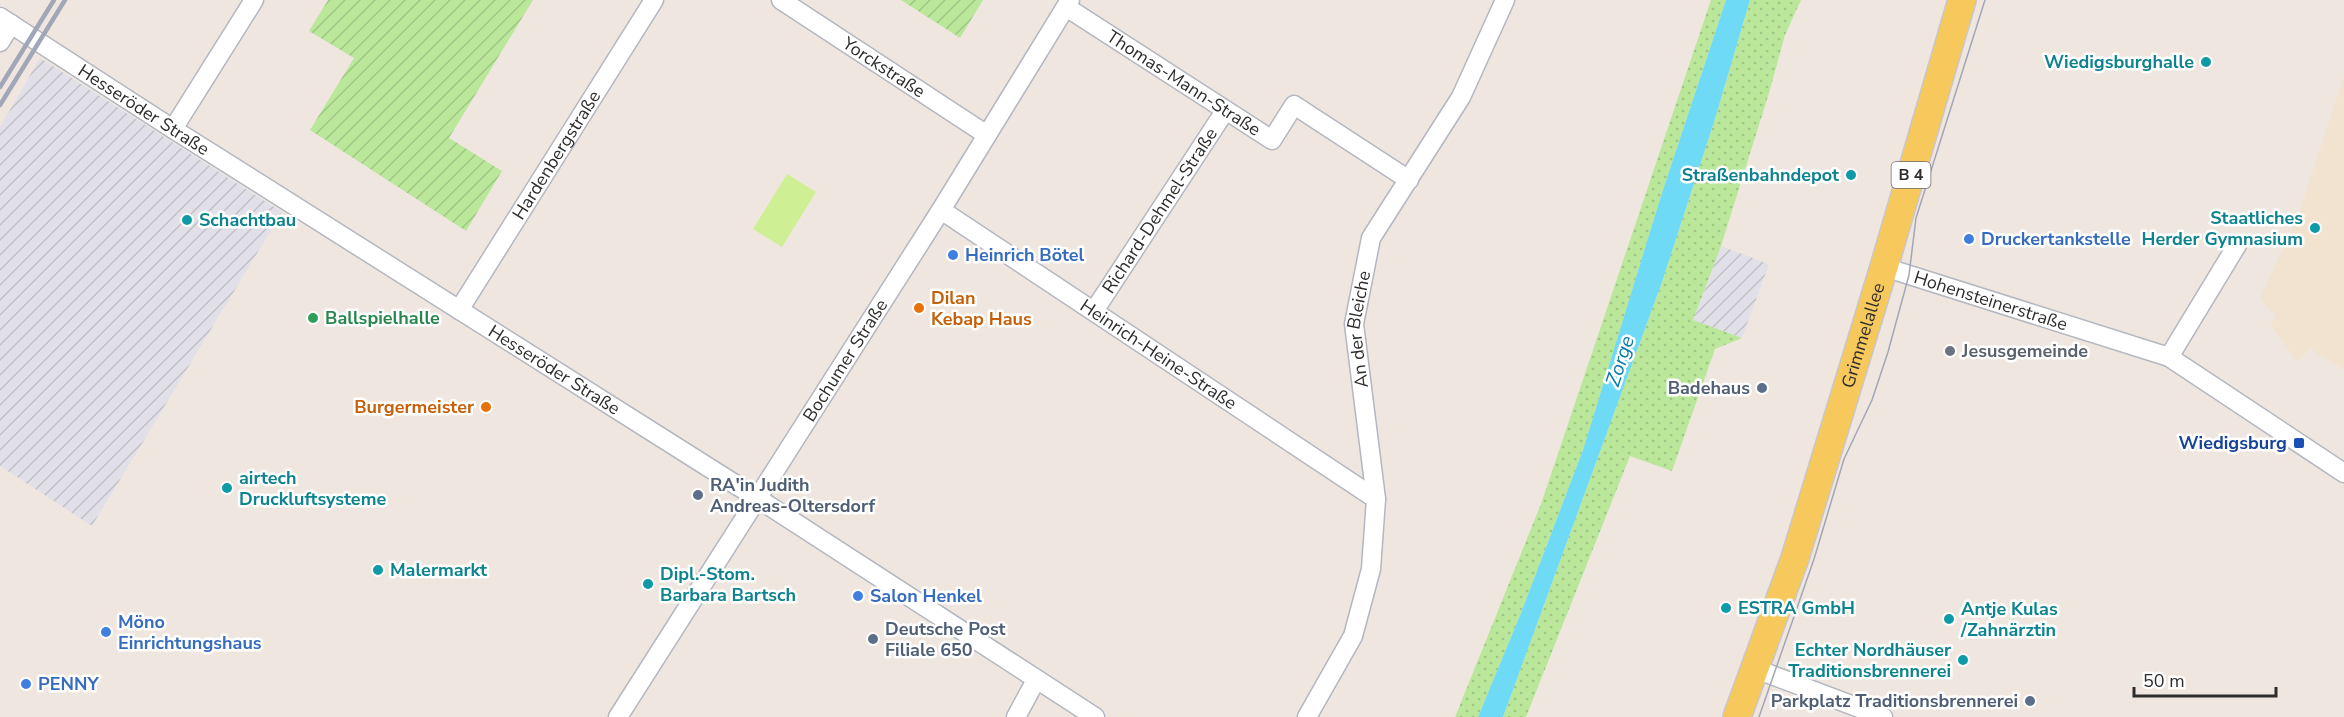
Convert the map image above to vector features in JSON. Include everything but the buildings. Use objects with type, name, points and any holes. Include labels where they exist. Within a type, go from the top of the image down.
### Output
[{"type":"main road","name":"Grimmelallee","points":[[1737,717],[1795,558],[1884,267],[1962,0]]},
{"type":"street","points":[[173,129],[254,0]]},
{"type":"street","name":"Hardenbergstraße","points":[[459,310],[654,0]]},
{"type":"street","name":"Yorckstraße","points":[[781,0],[987,135]]},
{"type":"street","name":"An der Bleiche","points":[[1307,717],[1353,636],[1371,569],[1376,499],[1354,324],[1371,238],[1461,97],[1504,0]]},
{"type":"street","name":"Bochumer Straße","points":[[618,717],[941,210],[1068,4]]},
{"type":"street","name":"Thomas-Mann-Straße","points":[[1068,4],[1225,111],[1272,140],[1294,105],[1409,180]]},
{"type":"street","name":"Hesseröder Straße","points":[[0,42],[6,21],[757,498],[1095,717]]},
{"type":"street","name":"Richard-Dehmel-Straße","points":[[1094,311],[1225,111]]},
{"type":"street","name":"Heinrich-Heine-Straße","points":[[941,210],[1376,499]]},
{"type":"street","points":[[2169,357],[2237,244]]},
{"type":"street","name":"Hohensteinerstraße","points":[[1884,267],[2169,357],[2344,473]]},
{"type":"street","points":[[1756,669],[1882,717]]},
{"type":"street","points":[[1016,717],[1036,680]]},
{"type":"shaded area","points":[[40,58],[282,212],[92,526],[0,466],[0,127]]},
{"type":"shaded area","points":[[2344,76],[2344,370],[2309,348],[2298,363],[2271,325],[2276,316],[2260,299],[2300,210]]},
{"type":"shaded area","points":[[1721,246],[1769,264],[1742,338],[1693,321]]},
{"type":"green space","points":[[328,0],[533,0],[449,138],[502,171],[466,231],[310,130],[354,58],[309,31]]},
{"type":"green space","points":[[901,0],[983,0],[960,38]]},
{"type":"green space","points":[[1711,0],[1726,0],[1661,196],[1583,450],[1521,613],[1478,717],[1455,717],[1541,504]]},
{"type":"green space","points":[[1750,0],[1801,0],[1785,35],[1721,246],[1693,320],[1742,338],[1715,349],[1672,471],[1630,456],[1526,717],[1503,717],[1662,282],[1715,119]]},
{"type":"green space","points":[[787,174],[816,192],[782,247],[753,229]]},
{"type":"water","name":"Zorge","points":[[1726,0],[1750,0],[1715,119],[1662,282],[1503,717],[1478,717],[1521,613],[1583,450],[1661,196]]},
{"type":"tram line","points":[[1759,717],[1814,559],[1844,459],[1872,400],[1888,352],[1909,275],[1916,218],[1985,0]]},
{"type":"railway","points":[[0,87],[54,0]]},
{"type":"railway","points":[[0,105],[65,0]]},
{"type":"place","name":"Wiedigsburghalle","points":[[2206,62]]},
{"type":"place","name":"Straßenbahndepot","points":[[1851,175]]},
{"type":"place","name":"Schachtbau","points":[[187,220]]},
{"type":"place","name":"Staatliches Herder Gymnasium","points":[[2315,228]]},
{"type":"place","name":"Druckertankstelle","points":[[1969,239]]},
{"type":"place","name":"Heinrich Bötel","points":[[953,255]]},
{"type":"place","name":"Dilan Kebap Haus","points":[[919,308]]},
{"type":"place","name":"Ballspielhalle","points":[[313,318]]},
{"type":"place","name":"Jesusgemeinde","points":[[1950,351]]},
{"type":"place","name":"Badehaus","points":[[1762,388]]},
{"type":"place","name":"Burgermeister","points":[[486,407]]},
{"type":"place","name":"Wiedigsburg","points":[[2299,443]]},
{"type":"place","name":"airtech Druckluftsysteme","points":[[227,488]]},
{"type":"place","name":"RA'in Judith Andreas-Oltersdorf","points":[[698,495]]},
{"type":"place","name":"Malermarkt","points":[[378,570]]},
{"type":"place","name":"Dipl.-Stom. Barbara Bartsch","points":[[648,584]]},
{"type":"place","name":"Salon Henkel","points":[[858,596]]},
{"type":"place","name":"ESTRA GmbH","points":[[1726,608]]},
{"type":"place","name":"Antje Kulas /Zahnärztin","points":[[1949,619]]},
{"type":"place","name":"Möno Einrichtungshaus","points":[[106,632]]},
{"type":"place","name":"Deutsche Post Filiale 650","points":[[873,639]]},
{"type":"place","name":"Echter Nordhäuser Traditionsbrennerei","points":[[1963,660]]},
{"type":"place","name":"PENNY","points":[[26,684]]},
{"type":"place","name":"Parkplatz Traditionsbrennerei","points":[[2030,701]]}]
